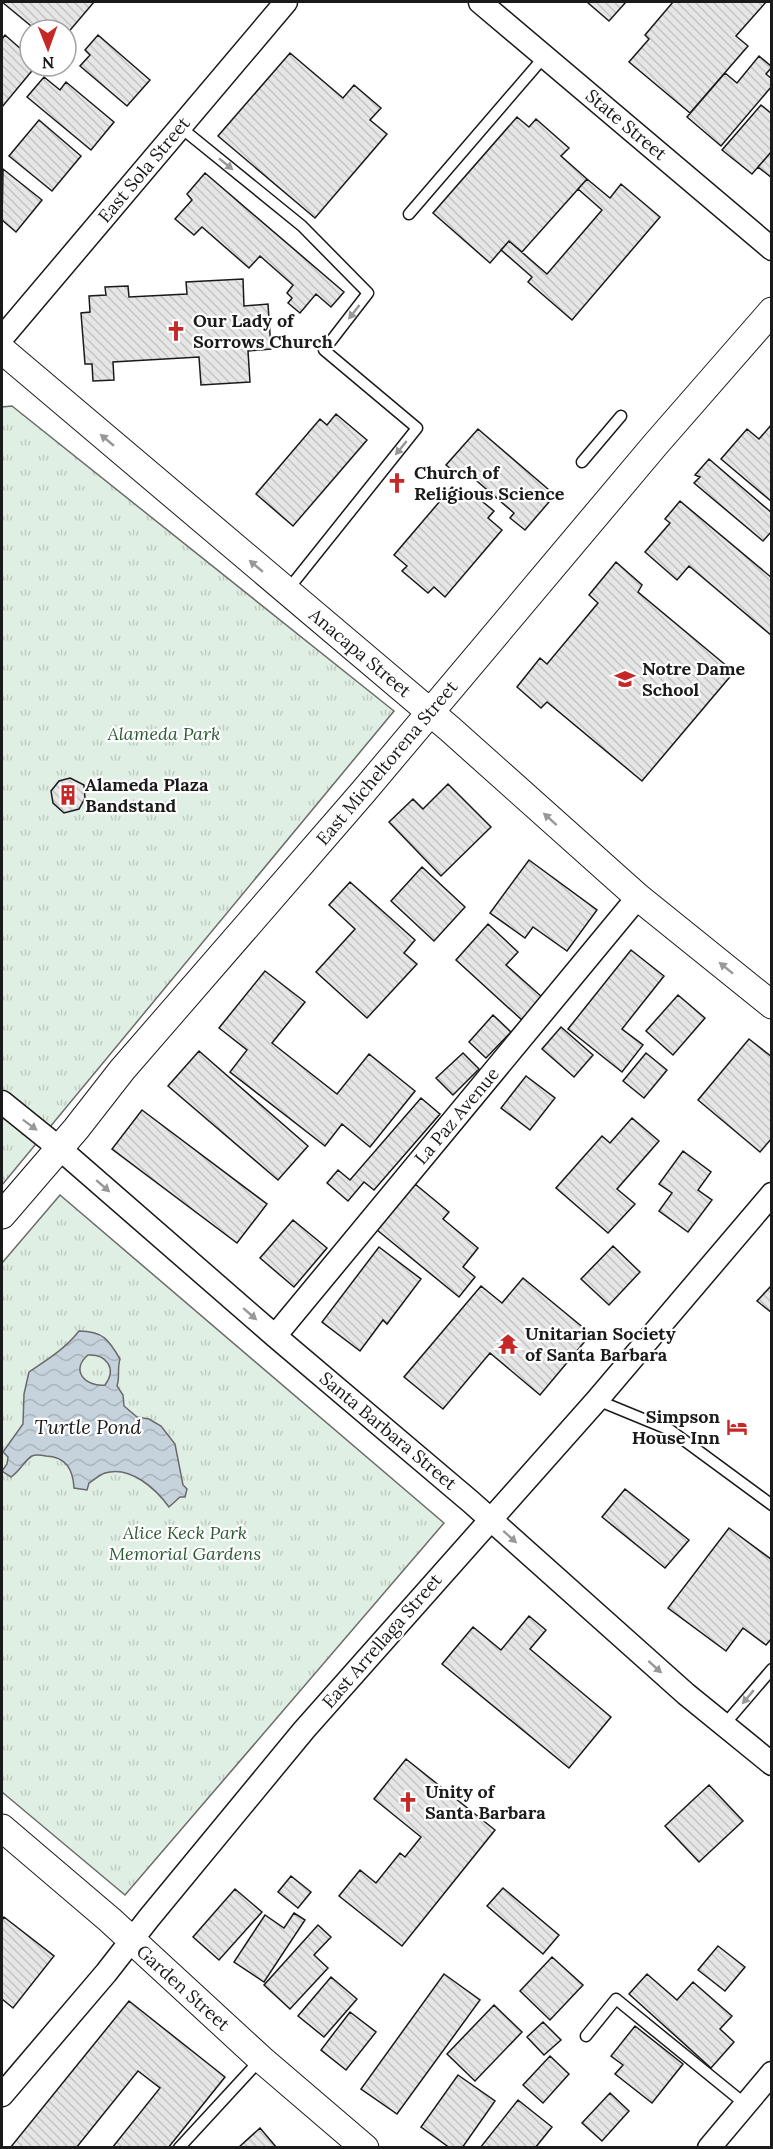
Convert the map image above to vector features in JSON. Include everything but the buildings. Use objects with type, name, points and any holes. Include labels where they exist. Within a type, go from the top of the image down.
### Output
[{"type":"street","name":"East Sola Street","points":[[2,338],[286,2]]},
{"type":"street","name":"State Street","points":[[480,2],[771,249]]},
{"type":"street","name":"East Micheltorena Street","points":[[2,1215],[122,1070],[364,791],[655,445],[771,311]]},
{"type":"street","name":"Anacapa Street","points":[[2,350],[429,712],[638,897],[771,1005]]},
{"type":"street","name":"La Paz Avenue","points":[[275,1336],[638,897]]},
{"type":"street","name":"Santa Barbara Street","points":[[2,1102],[59,1148],[490,1519],[771,1764]]},
{"type":"street","name":"East Arrellaga Street","points":[[2,2095],[131,1942],[304,1730],[597,1400],[771,1194]]},
{"type":"street","name":"Garden Street","points":[[2,1828],[110,1920],[131,1942],[261,2059],[365,2148]]},
{"type":"street","points":[[709,2148],[771,2073]]},
{"type":"lane","points":[[410,214],[544,57]]},
{"type":"lane","points":[[180,127],[302,226],[368,293],[324,350],[417,428],[286,592]]},
{"type":"lane","points":[[582,462],[621,416]]},
{"type":"lane","points":[[597,1400],[670,1430],[771,1505]]},
{"type":"lane","points":[[724,1725],[771,1669]]},
{"type":"lane","points":[[586,2036],[616,1999],[746,2104]]},
{"type":"lane","points":[[178,2148],[261,2059]]},
{"type":"green space","name":"Alameda Park","points":[[12,406],[394,711],[2,1185],[2,407]]},
{"type":"green space","name":"Alice Keck Park Memorial Gardens","points":[[60,1195],[444,1523],[125,1895],[2,1792],[2,1263]]},
{"type":"water","name":"Turtle Pond","points":[[79,1331],[100,1335],[112,1347],[120,1359],[117,1386],[123,1395],[124,1406],[137,1417],[149,1419],[161,1426],[175,1444],[183,1485],[187,1489],[185,1497],[180,1497],[169,1507],[150,1486],[124,1472],[105,1473],[89,1483],[87,1490],[74,1488],[72,1475],[67,1465],[53,1457],[34,1455],[11,1477],[2,1471],[7,1464],[8,1457],[3,1452],[23,1424],[24,1394],[29,1372],[56,1353]],"holes":[[[88,1355],[95,1355],[105,1360],[110,1368],[105,1385],[91,1383],[80,1372],[80,1366]]]},
{"type":"place","name":"Our Lady of Sorrows Church","points":[[176,331]]},
{"type":"place","name":"Church of Religious Science","points":[[397,483]]},
{"type":"place","name":"Notre Dame School","points":[[625,679]]},
{"type":"place","name":"Alameda Plaza Bandstand","points":[[68,795]]},
{"type":"place","name":"Unitarian Society of Santa Barbara","points":[[508,1344]]},
{"type":"place","name":"Simpson House Inn","points":[[737,1427]]},
{"type":"place","name":"Unity of Santa Barbara","points":[[408,1802]]}]
